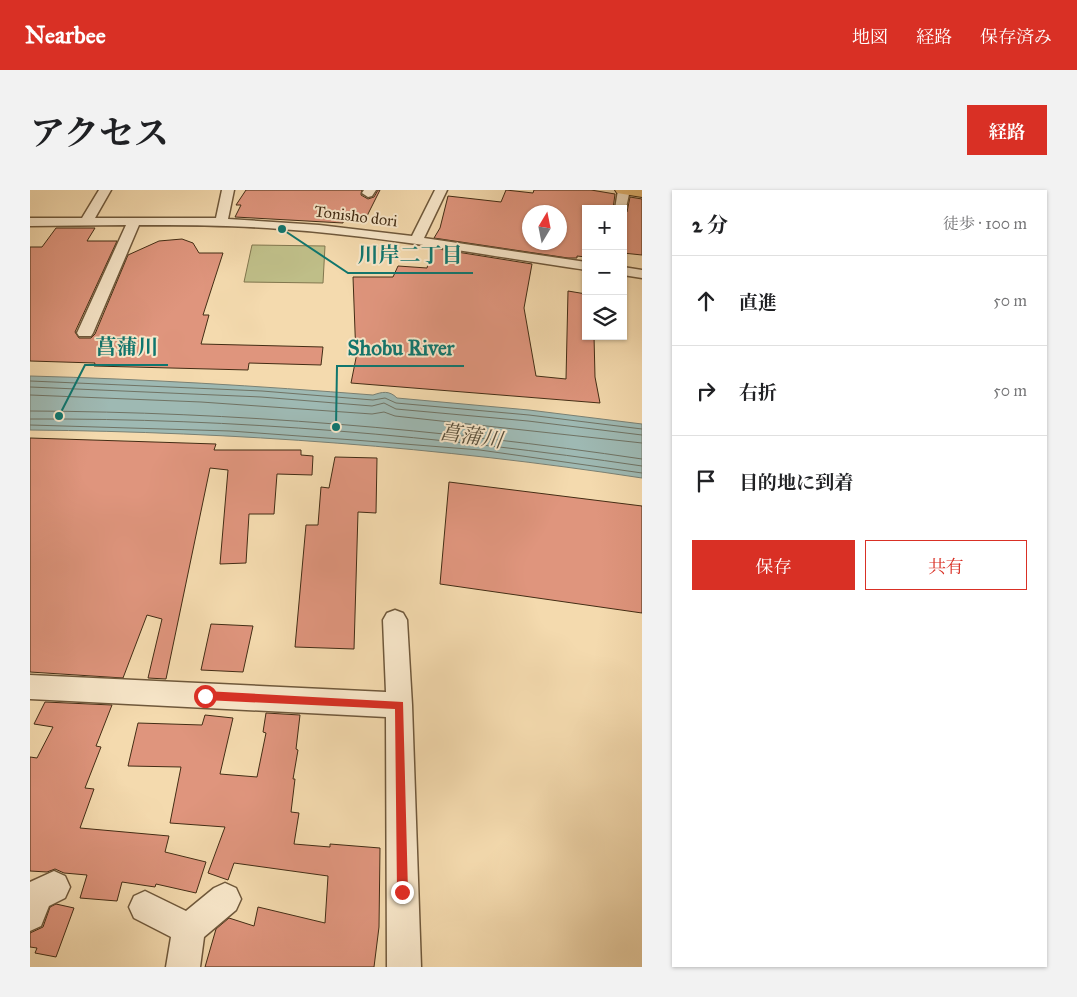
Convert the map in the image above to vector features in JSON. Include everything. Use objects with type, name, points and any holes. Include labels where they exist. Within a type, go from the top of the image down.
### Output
[{"type":"main road","points":[[623,190],[642,193]]},
{"type":"street","points":[[86,222],[105,190]]},
{"type":"street","points":[[221,222],[228,190]]},
{"type":"street","points":[[416,240],[442,190]]},
{"type":"street","points":[[621,205],[623,190]]},
{"type":"street","name":"Tonisho dori","points":[[30,222],[221,222],[341,231],[416,240],[582,265]]},
{"type":"street","points":[[85,333],[134,222]]},
{"type":"street","points":[[627,272],[642,274]]},
{"type":"street","points":[[395,620],[399,705],[404,967]]},
{"type":"street","points":[[30,687],[399,705]]},
{"type":"street","points":[[30,915],[36,896],[54,887]]},
{"type":"street","points":[[183,967],[189,929],[225,899]]},
{"type":"street","points":[[145,907],[189,929]]},
{"type":"shaded area","points":[[252,245],[325,246],[323,283],[244,282]]},
{"type":"water","points":[[30,376],[202,383],[373,395],[385,392],[397,398],[529,410],[642,424],[642,478],[490,458],[337,443],[184,434],[30,430]]},
{"type":"building","points":[[246,190],[362,190],[361,195],[368,199],[374,197],[378,190],[380,190],[365,220],[344,217],[343,223],[235,217],[241,205],[236,205]]},
{"type":"building","points":[[506,190],[533,193],[534,190],[591,190],[615,194],[614,205],[582,205],[582,257],[577,256],[577,258],[434,238],[440,228],[448,196],[501,202]]},
{"type":"building","points":[[630,197],[642,199],[642,255],[627,253],[627,212]]},
{"type":"building","points":[[56,228],[95,228],[87,241],[117,241],[75,332],[79,338],[91,338],[95,334],[128,255],[159,241],[182,239],[193,243],[199,253],[223,253],[203,315],[209,315],[201,344],[323,347],[321,365],[249,363],[248,370],[94,366],[95,363],[30,361],[30,247],[42,247]]},
{"type":"building","points":[[432,248],[532,264],[524,308],[536,376],[566,379],[568,291],[582,293],[582,340],[594,340],[595,377],[600,403],[351,383],[356,358],[353,277],[393,277],[398,266],[427,268]]},
{"type":"building","points":[[30,438],[216,444],[214,450],[301,450],[301,455],[313,456],[312,475],[277,474],[274,514],[249,514],[246,563],[220,564],[228,470],[210,468],[166,679],[148,678],[162,619],[147,615],[123,678],[30,672]]},
{"type":"building","points":[[335,457],[377,458],[376,513],[358,512],[354,649],[295,647],[306,525],[318,525],[321,487],[329,488]]},
{"type":"building","points":[[449,482],[642,506],[642,613],[440,584]]},
{"type":"building","points":[[211,624],[253,626],[243,672],[201,670]]},
{"type":"building","points":[[45,702],[112,705],[96,746],[101,747],[85,788],[94,789],[80,828],[169,836],[165,852],[206,862],[196,893],[156,884],[155,887],[122,882],[117,901],[80,898],[87,875],[64,873],[55,869],[47,872],[30,871],[30,757],[37,758],[53,727],[34,724]]},
{"type":"building","points":[[266,713],[300,715],[291,812],[299,813],[294,844],[330,847],[330,844],[380,848],[379,927],[374,967],[205,967],[216,929],[229,918],[254,926],[258,907],[325,923],[328,876],[234,863],[228,880],[208,873],[225,827],[170,823],[181,767],[128,766],[138,723],[202,725],[205,715],[233,718],[220,774],[257,777],[266,733],[263,732]]},
{"type":"building","points":[[56,904],[74,908],[56,957],[35,953],[37,948],[30,947],[30,933],[43,927],[50,907]]},
{"type":"place","name":"川岸二丁目","points":[[282,229]]},
{"type":"place","name":"菖蒲川","points":[[59,416]]},
{"type":"place","name":"Shobu River","points":[[336,427]]},
{"type":"route","points":[[205,696],[399,705],[402,892]]}]
